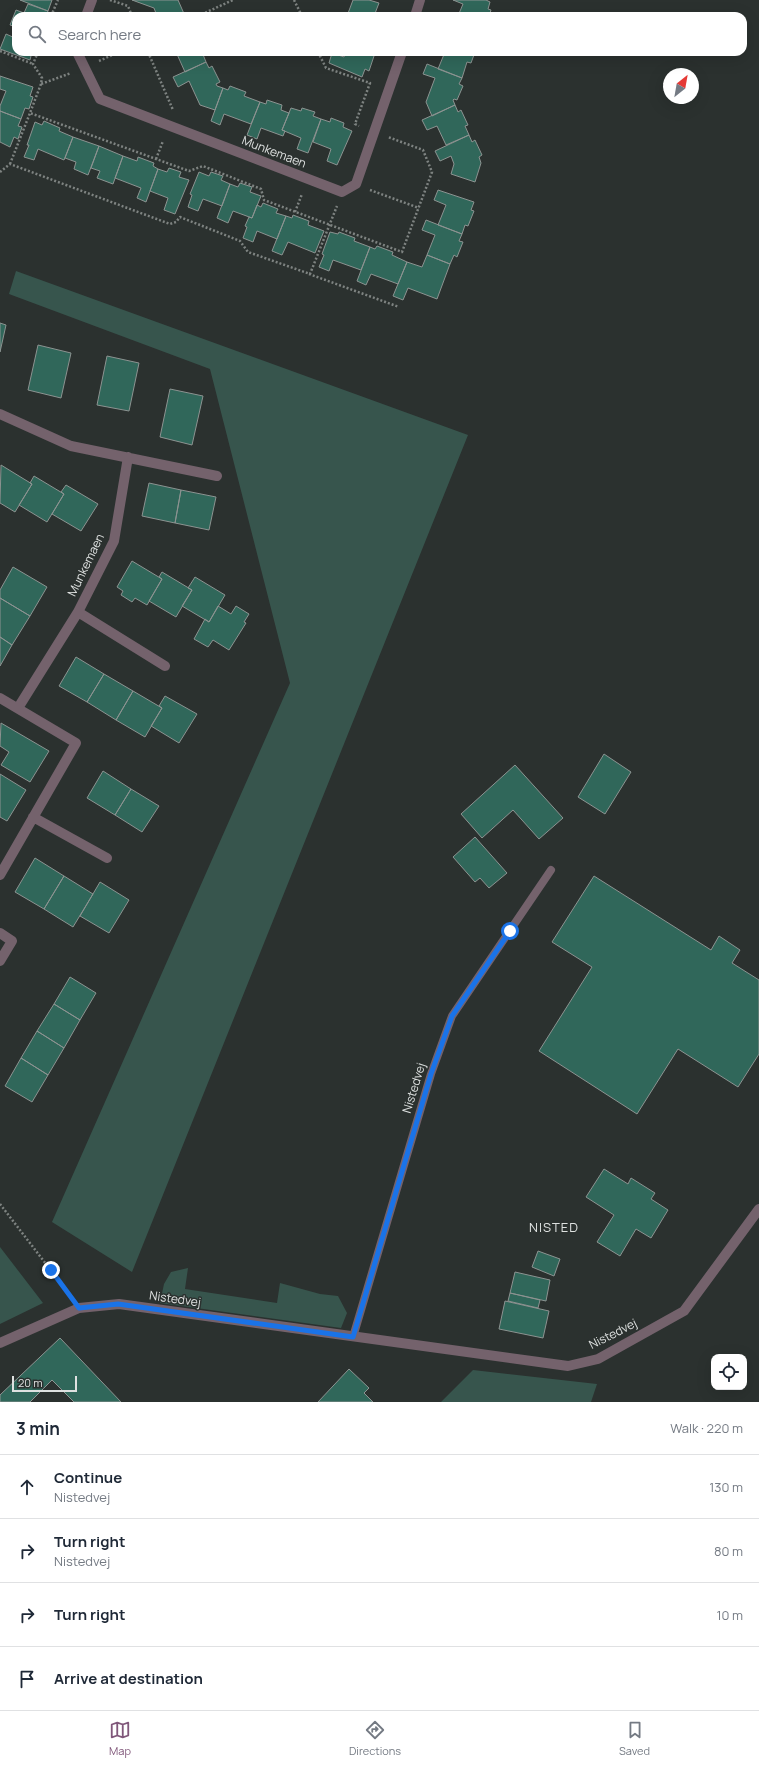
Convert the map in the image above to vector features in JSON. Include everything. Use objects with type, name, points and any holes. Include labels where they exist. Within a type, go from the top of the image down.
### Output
[{"type":"street","points":[[88,12],[92,0]]},
{"type":"street","points":[[416,12],[420,0]]},
{"type":"street","name":"Munkemaen","points":[[79,56],[100,99],[342,192]]},
{"type":"street","points":[[342,192],[356,184],[401,56]]},
{"type":"street","points":[[0,414],[71,446],[217,476]]},
{"type":"street","name":"Munkemaen","points":[[18,708],[78,612],[114,541],[128,457]]},
{"type":"street","name":"Munkemaen","points":[[78,612],[165,666]]},
{"type":"street","points":[[0,698],[76,744],[0,875]]},
{"type":"street","points":[[33,817],[106,858]]},
{"type":"street","points":[[0,933],[12,941],[0,961]]},
{"type":"street","name":"Nistedvej","points":[[0,1343],[79,1308],[118,1304],[568,1366],[598,1359],[684,1311],[759,1209]]},
{"type":"lane","name":"Nistedvej","points":[[353,1337],[431,1074],[452,1016],[551,870]]},
{"type":"path","points":[[54,12],[58,0]]},
{"type":"path","points":[[110,0],[128,6],[130,12]]},
{"type":"path","points":[[207,12],[233,0]]},
{"type":"path","points":[[294,0],[300,12]]},
{"type":"path","points":[[0,51],[12,56]]},
{"type":"path","points":[[13,56],[33,64]]},
{"type":"path","points":[[320,56],[326,68],[370,84],[355,124],[374,131]]},
{"type":"path","points":[[0,172],[10,164],[30,112]]},
{"type":"path","points":[[10,164],[170,224],[180,217],[240,241],[248,252],[399,306]]},
{"type":"path","points":[[356,184],[418,208]]},
{"type":"path","points":[[308,273],[310,274],[342,192]]},
{"type":"path","points":[[0,1204],[79,1308]]},
{"type":"green space","points":[[16,271],[468,435],[132,1272],[52,1222],[290,683],[210,369],[9,294]]},
{"type":"green space","points":[[0,1247],[43,1303],[0,1324]]},
{"type":"green space","points":[[188,1268],[185,1289],[277,1303],[280,1283],[320,1294],[338,1296],[347,1313],[341,1328],[160,1303],[164,1284],[171,1272]]},
{"type":"green space","points":[[473,1370],[597,1384],[591,1402],[441,1402]]},
{"type":"building","points":[[20,0],[52,0],[48,11]]},
{"type":"building","points":[[132,0],[178,0],[183,12],[156,12],[154,8]]},
{"type":"building","points":[[353,0],[369,0],[379,3],[376,12],[348,12]]},
{"type":"building","points":[[453,0],[486,0],[490,2],[488,9],[491,10],[490,12],[460,12],[463,4]]},
{"type":"building","points":[[28,4],[48,11],[48,12],[24,12]]},
{"type":"building","points":[[6,34],[12,37],[12,53],[0,49]]},
{"type":"building","points":[[19,56],[31,56],[30,60]]},
{"type":"building","points":[[178,56],[204,56],[206,62],[185,72]]},
{"type":"building","points":[[331,56],[374,56],[369,71],[365,69],[362,77],[329,63]]},
{"type":"building","points":[[443,56],[474,56],[471,63],[467,62],[462,78],[438,69]]},
{"type":"building","points":[[206,62],[209,68],[212,66],[220,82],[216,84],[217,86],[223,88],[215,110],[200,105],[189,81],[178,87],[173,77]]},
{"type":"building","points":[[427,64],[462,78],[459,84],[463,86],[457,100],[453,100],[455,105],[432,116],[426,102],[435,78],[423,74]]},
{"type":"building","points":[[0,76],[33,87],[30,96],[33,97],[29,109],[25,108],[21,119],[0,111],[0,106],[6,91],[0,89]]},
{"type":"building","points":[[230,86],[246,92],[244,96],[260,102],[251,124],[224,114],[220,125],[211,121],[223,88],[228,90]]},
{"type":"building","points":[[267,100],[282,105],[281,110],[289,113],[282,130],[285,131],[283,136],[261,128],[257,139],[247,135],[260,102],[266,104]]},
{"type":"building","points":[[455,105],[458,112],[461,110],[468,125],[465,126],[469,135],[446,145],[437,126],[427,130],[422,120]]},
{"type":"building","points":[[291,108],[301,111],[302,108],[315,112],[313,116],[321,119],[308,153],[297,149],[301,138],[282,130]]},
{"type":"building","points":[[0,111],[21,119],[18,126],[22,127],[18,139],[14,137],[10,147],[0,142]]},
{"type":"building","points":[[331,118],[344,123],[343,127],[352,131],[337,165],[327,161],[331,149],[313,142],[321,119],[330,122]]},
{"type":"building","points":[[44,121],[60,128],[59,131],[73,137],[64,160],[38,149],[34,160],[24,157],[35,122],[42,125]]},
{"type":"building","points":[[469,135],[472,142],[475,140],[482,155],[479,157],[481,163],[475,182],[451,174],[454,164],[451,156],[440,161],[435,151]]},
{"type":"building","points":[[73,137],[99,146],[88,175],[74,169],[76,162],[65,158]]},
{"type":"building","points":[[99,146],[123,156],[113,184],[97,178],[100,171],[91,168]]},
{"type":"building","points":[[123,156],[137,161],[138,157],[154,163],[153,166],[158,169],[146,202],[137,198],[141,188],[115,178]]},
{"type":"building","points":[[169,168],[181,172],[179,177],[189,180],[175,214],[164,210],[168,198],[150,191],[158,169],[167,172]]},
{"type":"building","points":[[199,172],[209,176],[211,172],[223,176],[221,180],[230,184],[222,206],[203,199],[198,211],[188,207],[192,195],[190,194]]},
{"type":"building","points":[[240,183],[252,187],[250,192],[261,196],[252,218],[233,211],[228,223],[217,218],[230,184],[238,187]]},
{"type":"building","points":[[438,190],[474,202],[471,210],[474,211],[468,226],[465,225],[462,234],[438,225],[446,205],[434,200]]},
{"type":"building","points":[[263,203],[278,209],[276,213],[286,216],[277,239],[257,231],[253,242],[243,238],[247,227],[245,226],[249,217],[252,218],[257,205],[261,207]]},
{"type":"building","points":[[293,215],[309,221],[308,225],[324,231],[315,253],[288,242],[282,255],[272,251],[286,216],[292,218]]},
{"type":"building","points":[[426,220],[462,234],[459,241],[463,242],[457,257],[454,255],[450,264],[427,255],[435,235],[422,230]]},
{"type":"building","points":[[330,232],[338,234],[339,232],[355,238],[354,241],[370,247],[361,270],[333,260],[329,271],[319,267]]},
{"type":"building","points":[[377,246],[393,252],[392,255],[407,262],[398,284],[371,274],[366,285],[357,281],[370,247],[375,249]]},
{"type":"building","points":[[427,255],[450,264],[437,299],[408,288],[403,300],[393,296],[407,262],[422,267]]},
{"type":"building","points":[[0,323],[6,325],[0,352]]},
{"type":"building","points":[[38,345],[71,353],[61,398],[28,390]]},
{"type":"building","points":[[107,356],[139,363],[129,411],[97,405]]},
{"type":"building","points":[[170,389],[203,396],[192,445],[160,437]]},
{"type":"building","points":[[1,465],[32,484],[15,512],[0,503]]},
{"type":"building","points":[[34,476],[64,494],[47,522],[19,505],[32,484],[30,483]]},
{"type":"building","points":[[149,483],[181,490],[175,523],[142,516]]},
{"type":"building","points":[[66,485],[98,504],[81,531],[52,514],[64,494],[61,492]]},
{"type":"building","points":[[181,490],[216,497],[209,530],[175,523]]},
{"type":"building","points":[[132,561],[162,579],[147,605],[135,598],[132,602],[121,595],[123,591],[117,587]]},
{"type":"building","points":[[13,567],[47,587],[30,616],[0,598],[0,590]]},
{"type":"building","points":[[162,572],[192,590],[176,617],[149,601],[162,579],[159,577]]},
{"type":"building","points":[[195,577],[225,595],[209,622],[182,606],[192,590],[188,588]]},
{"type":"building","points":[[0,598],[30,616],[12,645],[0,637]]},
{"type":"building","points":[[218,606],[231,614],[236,606],[249,614],[244,622],[246,623],[229,650],[213,640],[208,647],[194,639],[205,619],[209,622]]},
{"type":"building","points":[[0,637],[12,645],[0,666]]},
{"type":"building","points":[[76,657],[104,674],[87,702],[59,686]]},
{"type":"building","points":[[104,674],[133,691],[116,720],[87,702]]},
{"type":"building","points":[[133,691],[162,708],[145,737],[116,720]]},
{"type":"building","points":[[165,696],[197,714],[179,743],[151,726],[162,708],[159,706]]},
{"type":"building","points":[[1,723],[49,751],[30,782],[1,765],[9,752],[0,746]]},
{"type":"building","points":[[604,754],[631,772],[605,814],[578,797]]},
{"type":"building","points":[[515,765],[563,818],[539,839],[513,810],[482,838],[461,814]]},
{"type":"building","points":[[103,771],[131,789],[115,815],[87,798]]},
{"type":"building","points":[[0,774],[26,790],[7,821],[0,817]]},
{"type":"building","points":[[131,789],[159,806],[142,832],[115,815]]},
{"type":"building","points":[[475,837],[507,873],[489,888],[480,878],[475,882],[453,857]]},
{"type":"building","points":[[35,858],[64,876],[44,909],[15,892]]},
{"type":"building","points":[[64,876],[93,894],[73,927],[44,909]]},
{"type":"building","points":[[594,876],[711,950],[719,936],[740,950],[732,963],[759,980],[759,1054],[738,1087],[678,1049],[637,1114],[539,1051],[592,967],[552,942]]},
{"type":"building","points":[[100,882],[129,900],[109,933],[80,916]]},
{"type":"building","points":[[70,977],[96,993],[80,1020],[54,1004]]},
{"type":"building","points":[[54,1004],[80,1020],[64,1048],[37,1031]]},
{"type":"building","points":[[37,1031],[64,1048],[48,1075],[21,1058]]},
{"type":"building","points":[[21,1058],[48,1075],[32,1102],[5,1086]]},
{"type":"building","points":[[604,1169],[628,1184],[631,1178],[655,1193],[651,1199],[668,1210],[651,1238],[636,1229],[620,1256],[597,1242],[614,1215],[586,1197]]},
{"type":"building","points":[[538,1251],[560,1259],[554,1276],[532,1267]]},
{"type":"building","points":[[515,1272],[550,1280],[546,1301],[510,1293]]},
{"type":"building","points":[[510,1293],[540,1300],[538,1308],[508,1301]]},
{"type":"building","points":[[505,1301],[549,1311],[543,1338],[499,1329]]},
{"type":"building","points":[[60,1338],[121,1402],[74,1402],[52,1380],[30,1402],[0,1402],[0,1395]]},
{"type":"building","points":[[349,1369],[369,1388],[364,1393],[373,1402],[318,1402]]},
{"type":"district","name":"NISTED","points":[[554,1227]]},
{"type":"route","points":[[51,1270],[79,1308],[118,1304],[353,1337],[431,1074],[452,1016],[510,931]]}]
